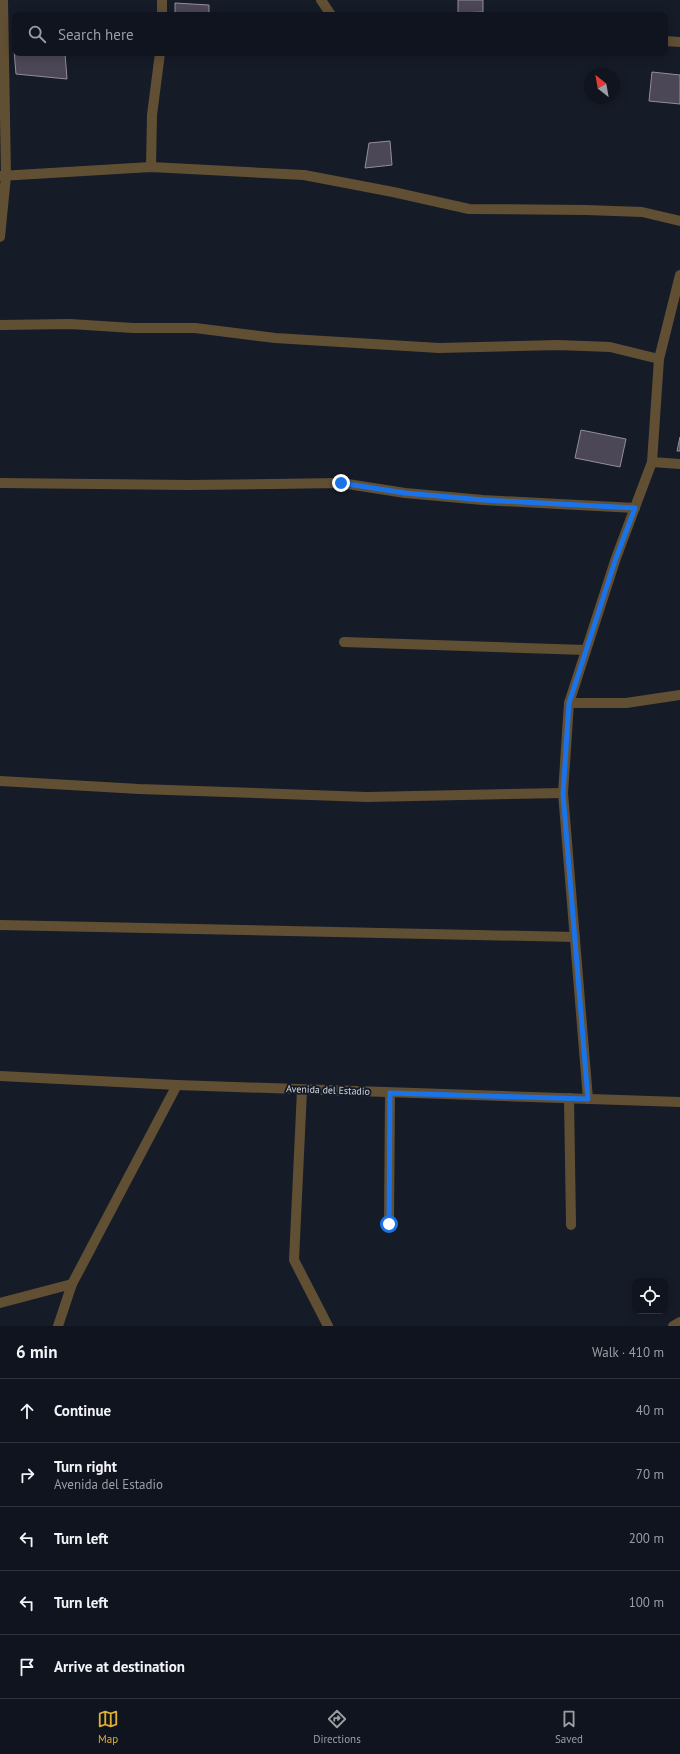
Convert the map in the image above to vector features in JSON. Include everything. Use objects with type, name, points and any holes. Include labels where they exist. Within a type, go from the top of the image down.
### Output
[{"type":"street","points":[[0,237],[3,176],[3,0]]},
{"type":"street","points":[[162,0],[162,12]]},
{"type":"street","points":[[321,0],[329,12]]},
{"type":"street","points":[[668,41],[680,42]]},
{"type":"street","points":[[151,167],[152,115],[160,56]]},
{"type":"street","points":[[3,176],[151,167],[304,175],[393,192],[469,209],[642,212],[680,221]]},
{"type":"street","points":[[588,1099],[563,794],[569,703],[616,558],[652,462],[659,359],[680,275]]},
{"type":"street","points":[[0,325],[70,324],[133,328],[195,328],[275,338],[439,348],[558,345],[610,347],[659,359]]},
{"type":"street","points":[[652,462],[680,464]]},
{"type":"street","points":[[0,483],[198,485],[341,483],[405,493],[483,500],[635,508]]},
{"type":"street","points":[[344,642],[586,650]]},
{"type":"street","points":[[569,703],[626,703],[680,695]]},
{"type":"street","points":[[0,781],[139,789],[367,797],[563,794]]},
{"type":"street","points":[[0,925],[575,937]]},
{"type":"street","name":"Avenida del Estadio","points":[[0,1076],[302,1090],[680,1102]]},
{"type":"street","points":[[58,1326],[72,1284],[177,1085]]},
{"type":"street","points":[[302,1090],[294,1260],[328,1326]]},
{"type":"street","points":[[389,1224],[390,1093]]},
{"type":"street","points":[[569,1098],[571,1225]]},
{"type":"street","points":[[0,1303],[72,1284]]},
{"type":"street","points":[[673,1326],[680,1322]]},
{"type":"building","points":[[458,0],[483,0],[483,12],[458,12]]},
{"type":"building","points":[[175,3],[209,5],[209,12],[175,12]]},
{"type":"building","points":[[14,56],[65,56],[67,79],[16,74]]},
{"type":"building","points":[[652,72],[680,75],[680,104],[649,101]]},
{"type":"building","points":[[390,141],[392,165],[365,168],[369,143]]},
{"type":"building","points":[[581,430],[626,439],[620,467],[575,458]]},
{"type":"building","points":[[680,437],[680,451],[677,451]]},
{"type":"route","points":[[341,483],[405,493],[483,500],[635,508],[616,558],[569,703],[563,794],[588,1099],[390,1093],[389,1224]]}]
